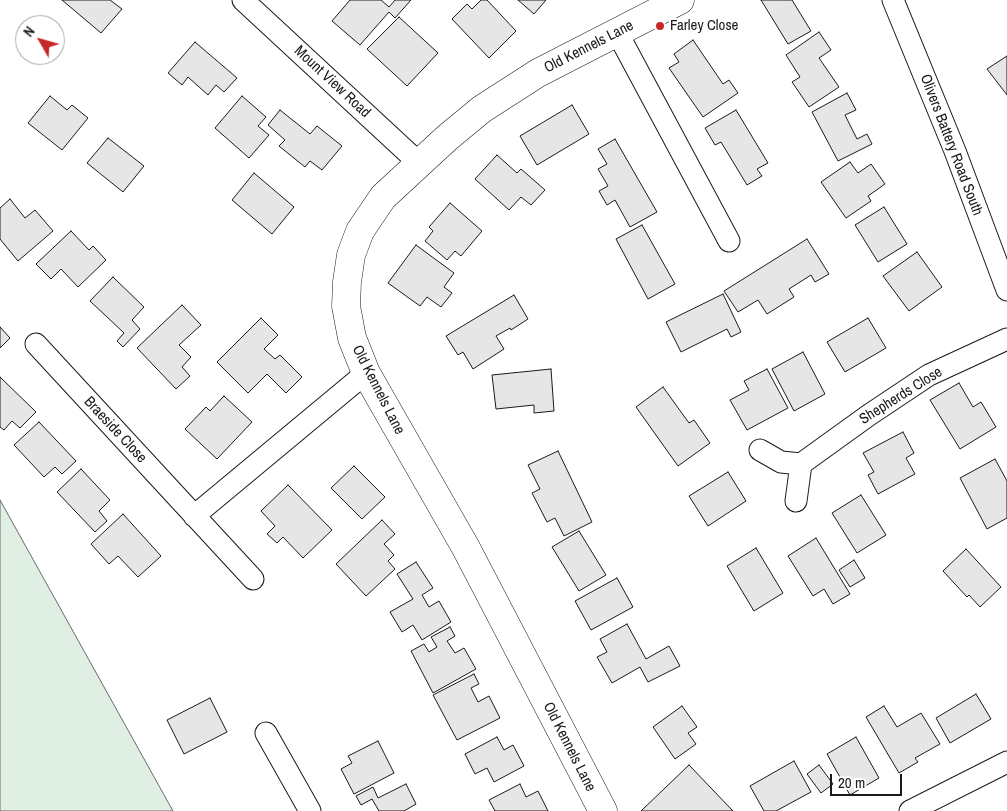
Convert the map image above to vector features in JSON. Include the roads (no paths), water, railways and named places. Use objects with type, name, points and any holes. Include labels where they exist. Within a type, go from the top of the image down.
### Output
[{"type":"street","name":"Mount View Road","points":[[243,0],[420,164]]},
{"type":"street","name":"Old Kennels Lane","points":[[603,811],[466,548],[366,373],[352,338],[346,306],[347,282],[351,255],[360,231],[383,197],[448,137],[482,109],[538,73],[618,34],[680,0]]},
{"type":"street","name":"Olivers Battery Road South","points":[[893,0],[955,151],[1007,290]]},
{"type":"street","points":[[618,34],[729,241]]},
{"type":"street","name":"Shepherds Close","points":[[801,464],[928,375],[1007,339]]},
{"type":"street","name":"Braeside Close","points":[[36,344],[253,579]]},
{"type":"street","points":[[194,516],[366,373]]},
{"type":"street","points":[[760,450],[781,462],[801,464],[796,501]]},
{"type":"street","points":[[266,733],[310,811]]},
{"type":"street","points":[[910,811],[1007,762]]},
{"type":"place","name":"Farley Close","points":[[660,26]]}]
